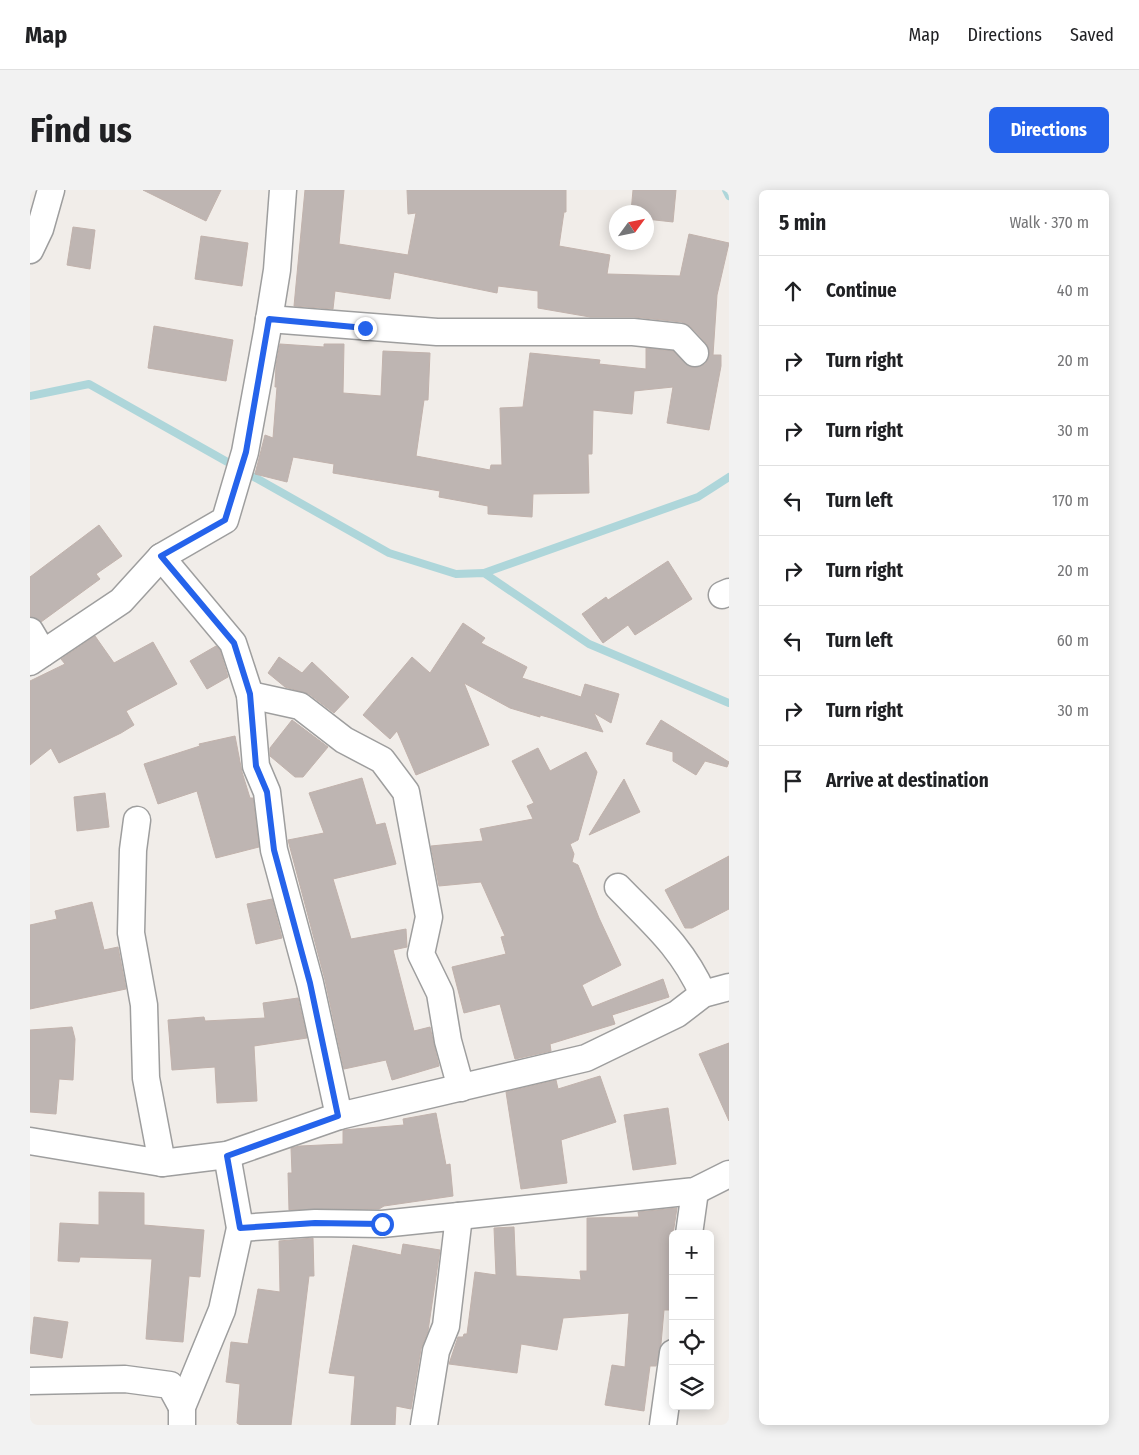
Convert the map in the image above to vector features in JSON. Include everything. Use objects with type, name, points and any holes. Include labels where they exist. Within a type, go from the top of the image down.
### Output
[{"type":"street","points":[[30,250],[40,229],[51,190]]},
{"type":"street","points":[[30,631],[37,657],[120,601],[161,556],[225,520],[246,452],[277,270],[283,190]]},
{"type":"street","points":[[269,319],[436,332],[633,332],[680,337],[695,352]]},
{"type":"street","points":[[161,556],[234,643],[250,694],[256,766],[267,792],[274,850],[310,983],[338,1116]]},
{"type":"street","points":[[250,694],[300,706],[344,740],[382,760],[406,792],[429,917],[421,954],[440,993],[448,1041],[461,1088]]},
{"type":"street","points":[[137,820],[133,850],[131,933],[144,1005],[146,1078],[162,1163]]},
{"type":"street","points":[[618,887],[671,940],[691,967],[703,994]]},
{"type":"street","points":[[30,1141],[162,1163],[227,1156],[338,1116],[586,1058],[677,1014],[703,994],[729,987]]},
{"type":"street","points":[[182,1416],[222,1310],[240,1228],[227,1156]]},
{"type":"street","points":[[240,1228],[315,1223],[382,1224],[694,1191],[729,1174]]},
{"type":"street","points":[[689,1230],[694,1191]]},
{"type":"street","points":[[424,1425],[436,1351],[446,1326],[459,1216]]},
{"type":"street","points":[[663,1425],[671,1365]]},
{"type":"street","points":[[30,1381],[125,1379],[170,1385],[182,1416]]},
{"type":"building","points":[[143,190],[221,190],[206,221]]},
{"type":"building","points":[[305,190],[344,190],[339,244],[408,255],[416,213],[408,214],[407,190],[566,190],[566,212],[564,212],[559,246],[610,255],[607,274],[680,276],[689,234],[729,243],[717,295],[713,355],[721,355],[721,366],[709,430],[667,423],[673,387],[634,391],[632,414],[593,410],[592,454],[588,454],[589,493],[533,494],[532,517],[488,514],[488,506],[439,497],[440,491],[333,473],[334,464],[293,457],[287,482],[255,474],[265,435],[273,438],[277,387],[275,387],[276,365],[280,344],[324,347],[324,344],[344,344],[343,393],[381,396],[383,351],[430,353],[428,400],[424,400],[416,456],[490,470],[491,465],[502,465],[500,408],[523,407],[530,353],[600,360],[599,364],[646,369],[646,348],[673,351],[691,367],[699,367],[705,364],[709,357],[709,349],[706,343],[691,327],[682,322],[634,317],[590,317],[538,308],[538,291],[498,286],[497,293],[394,272],[390,299],[335,291],[333,309],[294,306]]},
{"type":"building","points":[[633,190],[676,190],[673,222],[654,220],[654,205],[632,205]]},
{"type":"building","points":[[73,227],[95,230],[90,269],[67,265]]},
{"type":"building","points":[[201,236],[248,243],[242,286],[195,279]]},
{"type":"building","points":[[154,326],[233,340],[226,381],[148,368]]},
{"type":"building","points":[[99,525],[122,556],[96,574],[100,579],[41,622],[30,616],[30,577]]},
{"type":"building","points":[[668,561],[692,599],[635,635],[628,625],[603,643],[582,614],[606,597],[608,600]]},
{"type":"building","points":[[463,623],[485,638],[481,643],[527,667],[522,678],[581,697],[585,684],[619,694],[611,723],[594,713],[603,732],[540,715],[540,717],[510,708],[464,683],[489,745],[416,775],[397,731],[390,739],[363,715],[412,657],[430,673]]},
{"type":"building","points":[[95,636],[114,663],[153,642],[177,684],[126,711],[134,725],[121,733],[59,763],[51,748],[30,765],[30,681],[65,664],[61,659]]},
{"type":"building","points":[[216,646],[220,650],[228,677],[207,689],[190,661]]},
{"type":"building","points":[[279,657],[302,673],[312,662],[349,697],[334,713],[309,694],[285,687],[268,673]]},
{"type":"building","points":[[292,720],[328,747],[303,777],[295,777],[270,756],[270,748]]},
{"type":"building","points":[[661,720],[729,762],[727,767],[705,761],[696,775],[673,761],[673,752],[646,744]]},
{"type":"building","points":[[235,736],[242,772],[250,798],[253,798],[259,847],[216,858],[197,791],[158,804],[144,764],[200,746],[199,744]]},
{"type":"building","points":[[538,748],[550,771],[586,752],[597,772],[578,840],[570,844],[574,854],[572,862],[578,865],[599,918],[621,965],[582,985],[592,1007],[663,979],[669,997],[612,1015],[615,1024],[550,1044],[551,1051],[515,1059],[500,1004],[464,1013],[452,967],[506,954],[501,937],[505,936],[481,882],[439,886],[431,846],[483,841],[480,829],[533,819],[527,806],[534,803],[512,761]]},
{"type":"building","points":[[362,778],[376,825],[385,823],[396,864],[333,879],[351,939],[406,929],[407,947],[393,950],[414,1031],[430,1027],[439,1066],[392,1080],[386,1060],[344,1069],[325,980],[288,840],[324,833],[309,793]]},
{"type":"building","points":[[624,779],[640,812],[589,835]]},
{"type":"building","points":[[105,793],[109,827],[77,831],[74,797]]},
{"type":"building","points":[[729,856],[729,909],[692,928],[685,928],[665,890]]},
{"type":"building","points":[[272,899],[282,938],[256,944],[247,904]]},
{"type":"building","points":[[92,902],[104,950],[118,947],[126,989],[30,1009],[30,925],[57,919],[55,911]]},
{"type":"building","points":[[298,998],[307,1038],[254,1046],[257,1101],[217,1103],[215,1067],[172,1070],[168,1020],[204,1017],[205,1021],[265,1018],[263,1003]]},
{"type":"building","points":[[72,1027],[75,1039],[73,1080],[59,1079],[56,1114],[30,1112],[30,1030]]},
{"type":"building","points":[[729,1043],[729,1121],[699,1054]]},
{"type":"building","points":[[600,1076],[616,1122],[561,1140],[567,1183],[521,1189],[506,1092],[556,1080],[558,1089]]},
{"type":"building","points":[[668,1108],[676,1164],[633,1170],[624,1115]]},
{"type":"building","points":[[436,1113],[446,1165],[450,1164],[453,1196],[384,1206],[379,1209],[289,1210],[288,1173],[292,1173],[291,1148],[343,1144],[343,1130],[404,1125],[403,1119]]},
{"type":"building","points":[[99,1192],[144,1193],[144,1225],[204,1230],[200,1277],[189,1276],[183,1342],[146,1339],[152,1259],[80,1257],[79,1262],[58,1261],[60,1223],[99,1225]]},
{"type":"building","points":[[677,1208],[674,1230],[669,1230],[669,1310],[664,1310],[661,1344],[656,1366],[650,1366],[644,1411],[605,1405],[612,1365],[625,1367],[629,1313],[563,1318],[557,1350],[521,1344],[517,1373],[449,1364],[458,1337],[463,1337],[464,1334],[467,1334],[475,1272],[496,1275],[494,1228],[514,1227],[516,1276],[581,1280],[580,1271],[587,1271],[587,1218],[639,1217],[638,1212]]},
{"type":"building","points":[[313,1238],[314,1276],[309,1276],[291,1425],[240,1425],[237,1423],[240,1384],[226,1382],[231,1342],[248,1344],[258,1289],[280,1292],[279,1241]]},
{"type":"building","points":[[403,1244],[440,1250],[428,1331],[421,1349],[411,1409],[396,1406],[395,1425],[351,1425],[355,1376],[329,1373],[353,1245],[401,1255]]},
{"type":"building","points":[[34,1317],[68,1322],[62,1358],[30,1353]]},
{"type":"waterway","points":[[726,190],[729,196]]},
{"type":"waterway","points":[[30,396],[89,384],[389,553],[456,574],[484,573],[589,644],[729,703]]},
{"type":"waterway","points":[[484,573],[698,497],[729,477]]},
{"type":"route","points":[[365,328],[269,319],[246,452],[225,520],[161,556],[234,643],[250,694],[256,766],[267,792],[274,850],[310,983],[338,1116],[227,1156],[240,1228],[315,1223],[382,1224]]}]
